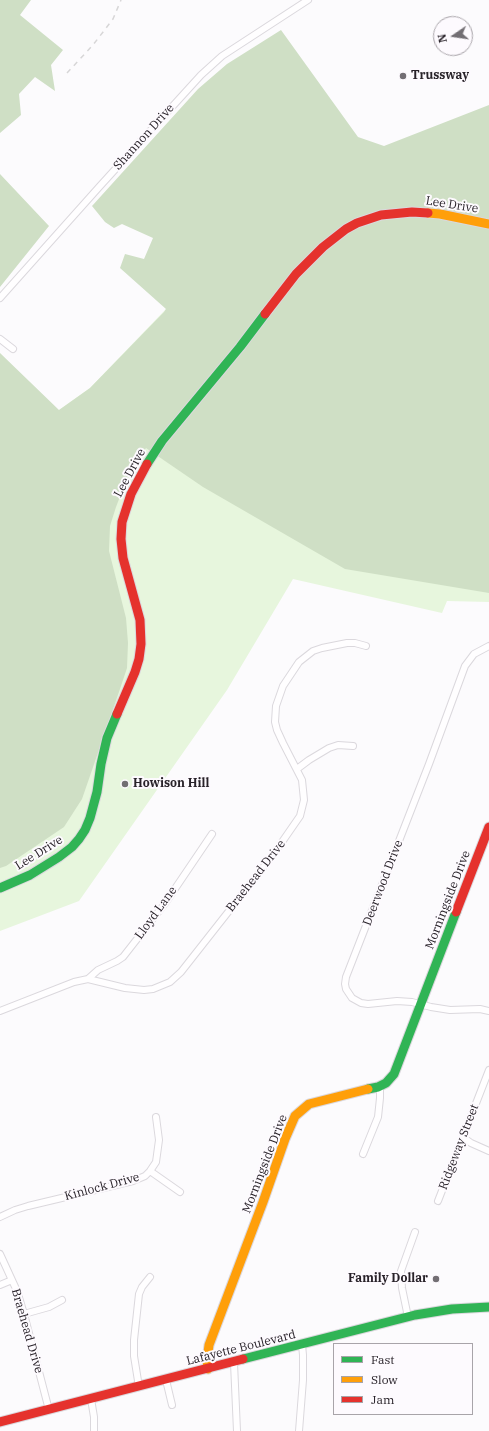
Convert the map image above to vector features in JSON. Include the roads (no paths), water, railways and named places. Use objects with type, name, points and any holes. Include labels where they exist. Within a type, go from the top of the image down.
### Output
[{"type":"street","name":"Shannon Drive","points":[[0,298],[201,75],[222,56],[308,0]]},
{"type":"street","name":"Lee Drive","points":[[0,888],[30,875],[66,852],[82,834],[90,818],[97,792],[107,738],[135,672],[141,644],[140,620],[124,558],[121,540],[122,522],[131,494],[150,458],[162,441],[240,347],[296,274],[323,247],[346,229],[369,218],[381,215],[412,212],[440,214],[489,224]]},
{"type":"street","points":[[0,338],[13,349]]},
{"type":"street","name":"Braehead Drive","points":[[0,1011],[74,982],[88,979],[124,988],[144,990],[168,984],[181,972],[273,855],[300,816],[304,800],[302,780],[276,730],[276,706],[283,686],[299,662],[313,651],[347,643],[355,643],[366,646]]},
{"type":"street","name":"Deerwood Drive","points":[[489,646],[474,654],[465,666],[426,772],[346,979],[346,989],[348,994],[356,1002],[368,1004],[397,1001],[412,1002],[450,1010],[473,1009],[489,1011]]},
{"type":"street","points":[[297,769],[328,748],[353,746]]},
{"type":"street","name":"Morningside Drive","points":[[208,1370],[207,1360],[209,1346],[264,1202],[285,1139],[295,1116],[312,1102],[380,1086],[390,1079],[395,1071],[421,1005],[489,827]]},
{"type":"street","name":"Lloyd Lane","points":[[88,979],[98,970],[123,957],[166,902],[212,834]]},
{"type":"street","name":"Ridgeway Street","points":[[438,1201],[464,1138],[489,1070]]},
{"type":"street","points":[[363,1154],[378,1116],[380,1086]]},
{"type":"street","name":"Kinlock Drive","points":[[0,1217],[28,1206],[140,1179],[150,1171],[156,1162],[158,1151],[158,1128],[156,1117]]},
{"type":"street","points":[[464,1138],[471,1143],[489,1151]]},
{"type":"street","points":[[150,1171],[180,1192]]},
{"type":"street","points":[[408,1317],[402,1288],[401,1271],[415,1232]]},
{"type":"street","name":"Braehead Drive","points":[[0,1254],[12,1280],[24,1314],[49,1410]]},
{"type":"street","points":[[139,1387],[134,1356],[134,1340],[139,1294],[142,1287],[150,1277]]},
{"type":"street","points":[[0,1285],[12,1280]]},
{"type":"street","points":[[24,1314],[49,1307],[62,1300]]},
{"type":"street","name":"Lafayette Boulevard","points":[[0,1422],[208,1370],[408,1317],[452,1309],[489,1307]]},
{"type":"street","points":[[299,1431],[303,1374],[302,1345]]},
{"type":"street","points":[[234,1363],[237,1431]]},
{"type":"street","points":[[166,1380],[172,1405]]},
{"type":"street","points":[[91,1399],[94,1417],[94,1431]]},
{"type":"railway","points":[[67,73],[93,45],[113,19],[121,0]]},
{"type":"place","name":"Trussway","points":[[403,76]]},
{"type":"place","name":"Howison Hill","points":[[125,784]]},
{"type":"place","name":"Family Dollar","points":[[436,1279]]}]
